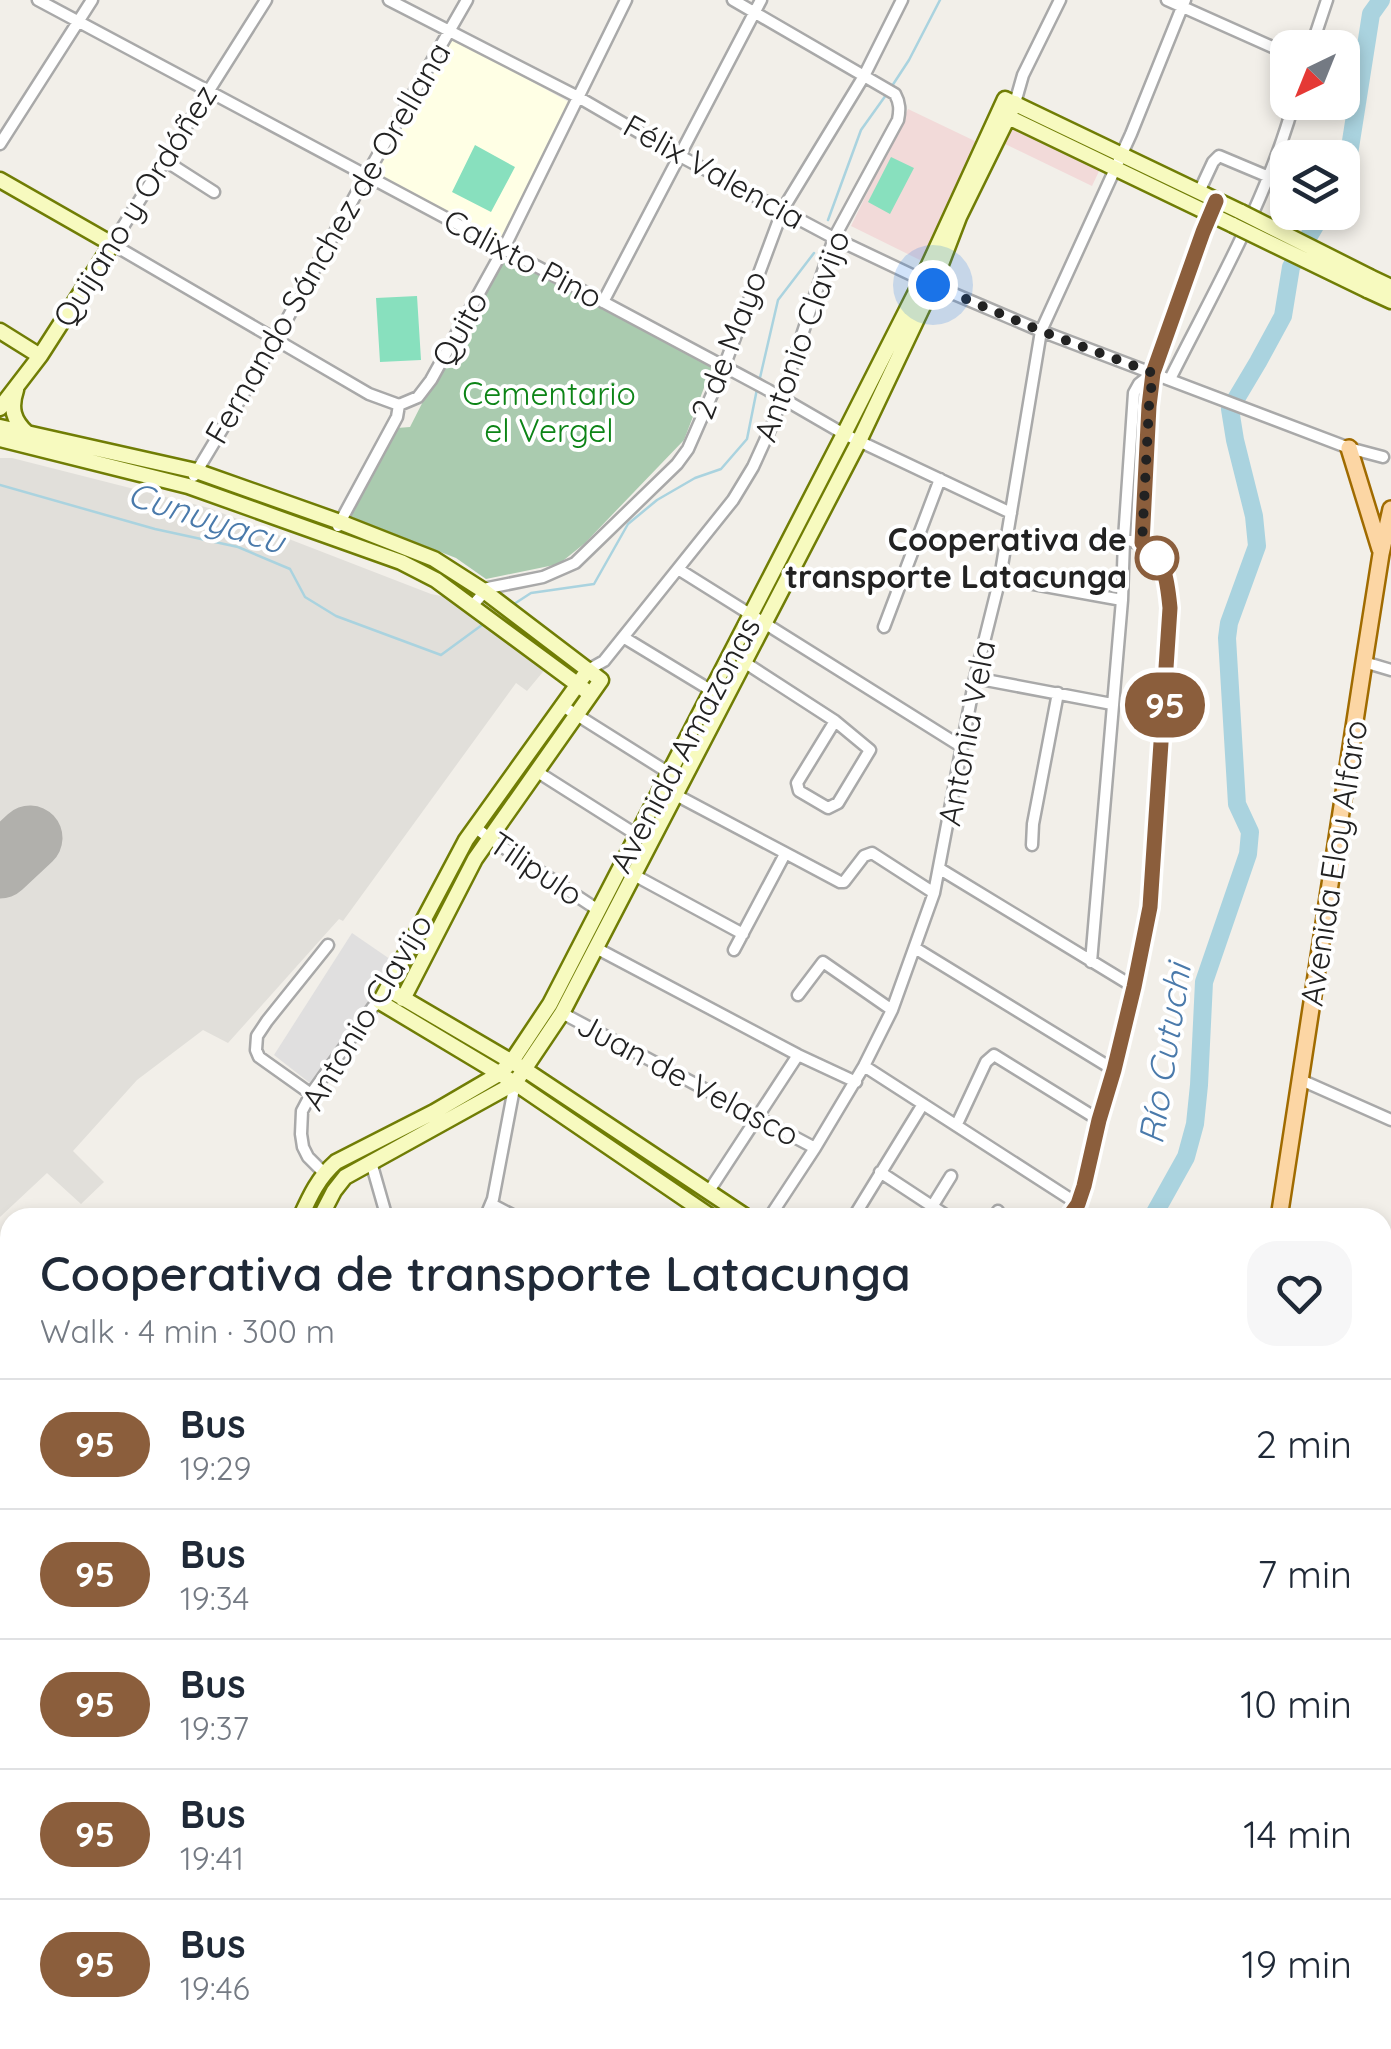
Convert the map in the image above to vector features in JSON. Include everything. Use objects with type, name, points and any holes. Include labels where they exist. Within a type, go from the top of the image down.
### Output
[{"type":"main road","points":[[1007,108],[1122,154],[1199,192],[1214,208]]},
{"type":"main road","points":[[1007,108],[1115,169],[1237,218],[1369,283],[1391,302]]},
{"type":"main road","name":"Avenida Amazonas","points":[[518,1065],[712,691],[758,620],[859,441],[1007,108]]},
{"type":"main road","points":[[0,180],[112,244]]},
{"type":"main road","name":"Quijano y Ordóñez","points":[[0,408],[40,356],[112,244]]},
{"type":"main road","name":"Avenida Amazonas","points":[[324,1172],[518,1065],[562,1013],[744,662],[758,620],[844,434],[927,282]]},
{"type":"main road","points":[[1369,283],[1391,287]]},
{"type":"main road","points":[[0,331],[40,356]]},
{"type":"main road","points":[[17,385],[14,416],[28,433]]},
{"type":"main road","points":[[0,427],[196,472],[337,530],[436,580],[590,694]]},
{"type":"main road","points":[[0,439],[188,486],[434,560],[484,591],[594,675]]},
{"type":"main road","points":[[1349,448],[1384,562]]},
{"type":"main road","name":"Avenida Eloy Alfaro","points":[[1281,1208],[1391,510]]},
{"type":"main road","name":"Antonio Clavijo","points":[[384,995],[475,827],[577,684],[594,675]]},
{"type":"main road","name":"Antonio Clavijo","points":[[403,999],[474,859],[590,694],[594,675]]},
{"type":"main road","points":[[384,995],[403,999],[518,1065],[734,1208]]},
{"type":"main road","points":[[384,995],[698,1208]]},
{"type":"main road","points":[[515,1083],[518,1065]]},
{"type":"main road","points":[[325,1208],[346,1177],[515,1083]]},
{"type":"main road","points":[[304,1208],[324,1172]]},
{"type":"street","name":"Calixto Pino","points":[[38,0],[844,434],[1011,512]]},
{"type":"street","points":[[0,144],[92,0]]},
{"type":"street","name":"Quijano y Ordóñez","points":[[112,244],[266,0]]},
{"type":"street","name":"Félix Valencia","points":[[389,0],[578,97],[834,238],[927,282],[1041,331],[1349,448],[1383,457]]},
{"type":"street","name":"Fernando Sánchez de Orellana","points":[[188,486],[276,341],[467,0]]},
{"type":"street","name":"Quito","points":[[337,530],[399,406],[424,391],[504,248],[626,0]]},
{"type":"street","points":[[733,0],[864,76]]},
{"type":"street","points":[[603,302],[761,0]]},
{"type":"street","name":"2 de Mayo","points":[[484,591],[555,574],[574,564],[677,464],[724,368],[783,209],[864,76],[902,0]]},
{"type":"street","name":"Avenida Amazonas","points":[[1007,108],[1060,0]]},
{"type":"street","points":[[1167,0],[1184,4],[1270,45]]},
{"type":"street","points":[[1316,30],[1327,0]]},
{"type":"street","name":"Antonia Vela","points":[[776,1208],[856,1082],[892,1010],[934,892],[1000,578],[1041,331],[1122,154],[1184,4]]},
{"type":"street","name":"Antonio Clavijo","points":[[594,675],[733,500],[764,446],[834,238],[898,120],[900,102],[895,94],[864,76]]},
{"type":"street","points":[[1176,381],[1269,177],[1289,120]]},
{"type":"street","points":[[1199,192],[1219,156],[1269,177]]},
{"type":"street","points":[[164,160],[214,192]]},
{"type":"street","points":[[1092,962],[1122,600],[1134,394],[1148,371],[1214,208]]},
{"type":"street","points":[[112,244],[369,394],[399,406]]},
{"type":"street","points":[[1142,543],[1148,371]]},
{"type":"street","points":[[884,626],[940,480]]},
{"type":"street","points":[[1075,1208],[1114,1070],[1150,907],[1170,608],[1164,571],[1152,552],[1142,543],[1124,539]]},
{"type":"street","points":[[678,568],[962,747]]},
{"type":"street","points":[[1000,578],[1122,600]]},
{"type":"street","points":[[477,609],[484,591]]},
{"type":"street","points":[[623,637],[712,691]]},
{"type":"street","points":[[744,662],[835,721],[870,750],[838,804],[828,808],[799,791],[796,783],[835,721]]},
{"type":"street","points":[[1364,662],[1391,670]]},
{"type":"street","points":[[976,678],[1112,704]]},
{"type":"street","points":[[1032,845],[1058,693]]},
{"type":"street","points":[[562,705],[669,773]]},
{"type":"street","points":[[536,771],[637,836]]},
{"type":"street","points":[[676,795],[842,882],[868,853],[876,854],[934,892]]},
{"type":"street","name":"Tilipulo","points":[[475,827],[598,910]]},
{"type":"street","points":[[734,950],[786,854]]},
{"type":"street","points":[[940,869],[1134,987]]},
{"type":"street","points":[[634,876],[743,934]]},
{"type":"street","points":[[311,1094],[260,1057],[257,1036],[328,946]]},
{"type":"street","points":[[596,948],[856,1082]]},
{"type":"street","points":[[915,948],[1114,1070]]},
{"type":"street","points":[[798,995],[823,962],[892,1010]]},
{"type":"street","name":"Antonio Clavijo","points":[[324,1172],[308,1157],[301,1134],[302,1111],[384,995]]},
{"type":"street","name":"Juan de Velasco","points":[[562,1013],[815,1148]]},
{"type":"street","points":[[709,1190],[798,1055]]},
{"type":"street","points":[[957,1124],[991,1056],[997,1056],[1099,1120]]},
{"type":"street","points":[[864,1066],[1078,1204]]},
{"type":"street","points":[[1301,1080],[1391,1120]]},
{"type":"street","points":[[489,1208],[515,1083]]},
{"type":"street","points":[[859,1208],[924,1104]]},
{"type":"street","points":[[372,1162],[384,1208]]},
{"type":"street","points":[[880,1172],[935,1208]]},
{"type":"street","points":[[932,1206],[951,1176]]},
{"type":"street","points":[[491,1204],[499,1208]]},
{"type":"shaded area","points":[[450,36],[572,104],[500,239],[376,175]]},
{"type":"shaded area","points":[[908,109],[979,143],[922,261],[851,226]]},
{"type":"shaded area","points":[[1011,125],[1101,167],[1092,186],[1003,143]]},
{"type":"shaded area","points":[[0,458],[209,508],[431,594],[451,598],[547,667],[527,691],[516,683],[343,921],[339,919],[228,1043],[203,1030],[137,1080],[73,1151],[104,1182],[81,1204],[47,1173],[10,1208],[0,1208]]},
{"type":"shaded area","points":[[352,933],[400,966],[315,1087],[274,1055]]},
{"type":"green space","points":[[475,145],[515,167],[491,212],[452,192]]},
{"type":"green space","points":[[891,157],[914,168],[890,214],[868,202]]},
{"type":"green space","name":"Cementario el Vergel","points":[[498,254],[712,367],[684,440],[585,543],[559,564],[486,579],[456,558],[349,516],[397,428],[410,427]]},
{"type":"green space","points":[[417,296],[421,360],[380,362],[376,298]]},
{"type":"waterway","name":"Cunuyacu","points":[[892,86],[940,0]]},
{"type":"waterway","name":"Río Cutuchi","points":[[1351,140],[1371,14],[1381,0]]},
{"type":"waterway","name":"Cunuyacu","points":[[828,220],[861,130],[886,95]]},
{"type":"waterway","name":"Río Cutuchi","points":[[1158,1208],[1186,1157],[1195,1124],[1204,982],[1248,854],[1250,832],[1237,804],[1227,638],[1257,546],[1230,409],[1283,316],[1291,267],[1313,230]]},
{"type":"waterway","name":"Cunuyacu","points":[[759,382],[778,300],[814,253]]},
{"type":"waterway","name":"Cunuyacu","points":[[514,604],[531,593],[594,584],[628,524],[657,500],[695,478],[721,469],[747,439],[757,389]]},
{"type":"waterway","name":"Cunuyacu","points":[[0,485],[155,529],[238,547],[290,569],[305,597],[336,616],[441,655],[486,622]]},
{"type":"runway","points":[[0,866],[30,838]]},
{"type":"bus line","name":"95","points":[[1075,1208],[1114,1070],[1150,907],[1170,608],[1164,571],[1142,543],[1153,373],[1216,201]]},
{"type":"place","name":"Cooperativa de transporte Latacunga","points":[[1157,558]]},
{"type":"route","points":[[933,285],[1153,373],[1142,543],[1160,562],[1157,558]]}]
